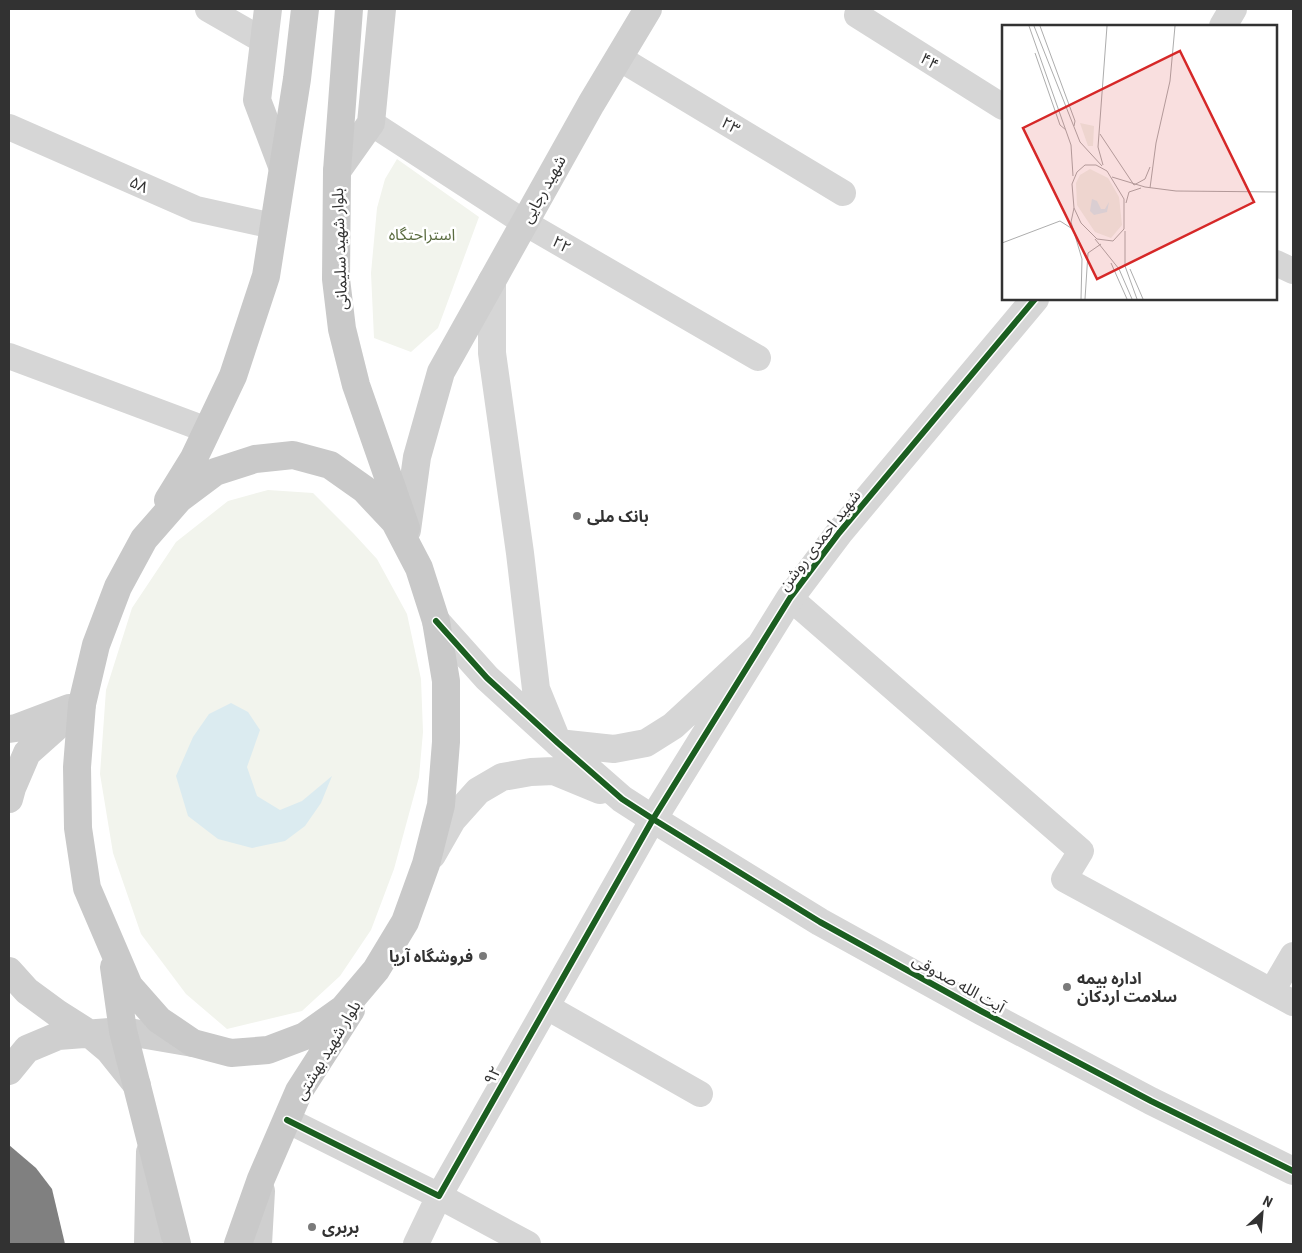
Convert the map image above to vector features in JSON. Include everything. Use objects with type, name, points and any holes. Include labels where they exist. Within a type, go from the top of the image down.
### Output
[{"type":"main road","points":[[268,9],[257,100],[282,166]]},
{"type":"main road","points":[[192,1043],[159,1020],[128,986],[87,888],[78,828],[77,767],[82,704],[96,645],[115,595],[144,539],[194,458],[233,376],[263,285],[297,79],[305,9]]},
{"type":"main road","name":"بلوار شهید سلیمانی","points":[[349,9],[337,171],[336,279],[342,329],[356,385],[419,568]]},
{"type":"main road","points":[[337,171],[371,123],[382,9]]},
{"type":"main road","name":"شهید رجایی","points":[[407,530],[417,457],[441,372],[524,223],[648,9]]},
{"type":"main road","points":[[9,1071],[27,1049],[58,1036],[123,1031],[192,1043],[231,1053],[268,1050],[305,1036],[343,1009],[376,970],[405,922],[426,864],[441,806],[446,742],[446,681],[436,621],[419,568],[395,522],[364,489],[330,465],[293,456],[255,459],[215,472],[179,499],[144,539]]},
{"type":"main road","points":[[9,729],[82,704]]},
{"type":"main road","points":[[9,799],[27,753],[82,704]]},
{"type":"main road","points":[[112,946],[123,1031],[178,1244]]},
{"type":"main road","name":"بلوار شهید بهشتی","points":[[238,1244],[261,1179],[299,1091],[376,970]]},
{"type":"main road","points":[[9,971],[27,991],[90,1034],[109,1050],[136,1085]]},
{"type":"main road","points":[[148,1244],[150,1141]]},
{"type":"main road","points":[[258,1244],[261,1179]]},
{"type":"street","points":[[208,9],[264,41]]},
{"type":"street","points":[[1224,25],[1233,9]]},
{"type":"street","name":"۴۴","points":[[857,15],[1002,105]]},
{"type":"street","name":"۲۳","points":[[619,58],[843,192]]},
{"type":"street","name":"۲۲","points":[[371,123],[524,223],[758,358]]},
{"type":"street","name":"۵۸","points":[[9,127],[196,209],[273,226]]},
{"type":"street","points":[[1277,263],[1293,271]]},
{"type":"street","points":[[492,280],[492,353],[520,553],[536,689],[558,743]]},
{"type":"street","name":"شهید احمدی روشن","points":[[653,819],[790,598],[839,532],[1034,300]]},
{"type":"street","points":[[9,356],[207,430]]},
{"type":"street","points":[[790,598],[1081,851],[1064,879],[1283,997],[1293,955]]},
{"type":"street","points":[[436,621],[486,678],[622,799]]},
{"type":"street","points":[[558,743],[614,749],[646,743],[673,726],[761,645]]},
{"type":"street","points":[[426,864],[452,820],[478,791],[502,776],[554,771],[622,799]]},
{"type":"street","name":"آیت الله صدوقی","points":[[622,799],[820,922],[981,1011],[1151,1101],[1293,1171]]},
{"type":"street","name":"۹۲","points":[[416,1244],[439,1196],[653,819]]},
{"type":"street","points":[[547,1007],[700,1094]]},
{"type":"street","points":[[287,1120],[439,1196],[528,1244]]},
{"type":"green space","name":"استراحتگاه","points":[[397,159],[479,217],[438,328],[411,352],[374,338],[371,273],[377,208],[385,179]]},
{"type":"green space","points":[[268,490],[313,493],[377,559],[407,614],[421,679],[423,732],[419,777],[394,869],[371,930],[340,976],[302,1011],[227,1029],[186,994],[141,934],[113,853],[100,774],[106,690],[132,608],[176,542],[228,501]]},
{"type":"shaded area","points":[[231,703],[248,712],[260,730],[247,767],[257,796],[280,810],[302,801],[332,776],[321,803],[305,826],[285,841],[252,848],[218,839],[188,816],[176,776],[193,737],[209,714]]},
{"type":"building","points":[[9,1145],[36,1168],[52,1189],[65,1244],[9,1244]]},
{"type":"cycle path","points":[[287,1120],[439,1196],[653,819],[790,598],[839,533],[1034,300]]},
{"type":"cycle path","points":[[436,621],[487,678],[558,743],[622,799],[653,819],[820,922],[981,1011],[1151,1101],[1293,1171]]},
{"type":"place","name":"بانک ملی","points":[[577,516]]},
{"type":"place","name":"فروشگاه آریا","points":[[483,956]]},
{"type":"place","name":"اداره بیمه سلامت اردکان","points":[[1067,987]]},
{"type":"place","name":"بربری","points":[[312,1227]]}]
